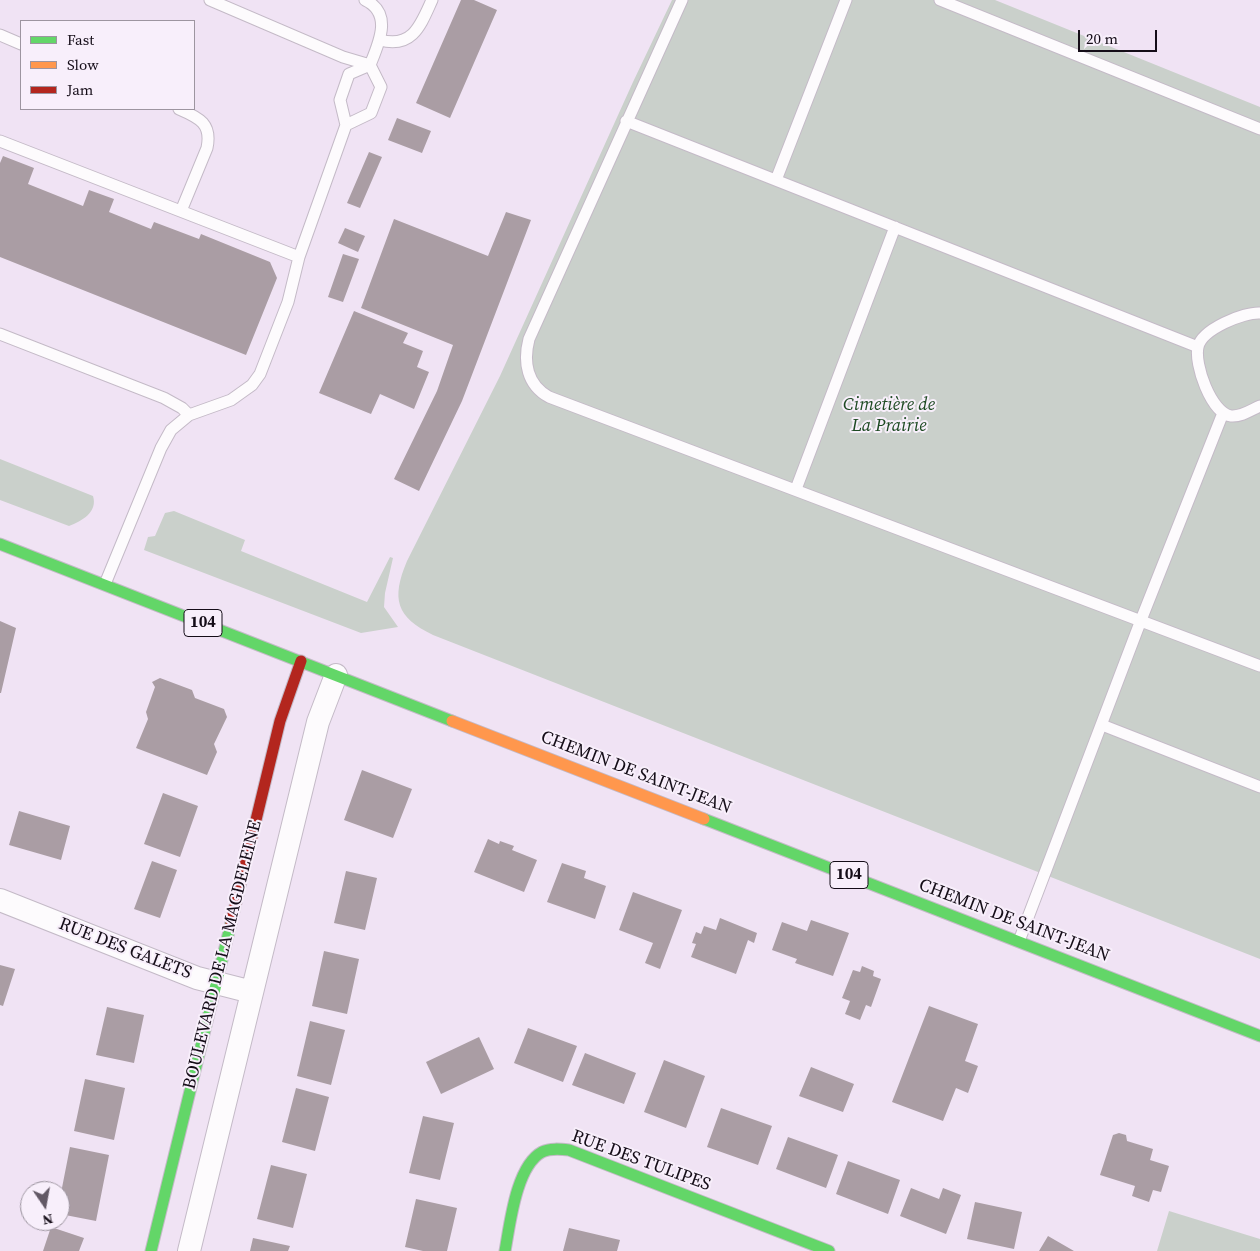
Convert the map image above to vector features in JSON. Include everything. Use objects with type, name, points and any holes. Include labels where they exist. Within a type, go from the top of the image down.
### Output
[{"type":"main road","name":"CHEMIN DE SAINT-JEAN","points":[[0,544],[1260,1036]]},
{"type":"main road","name":"BOULEVARD DE LA MAGDELEINE","points":[[151,1251],[280,721],[301,661]]},
{"type":"main road","name":"RUE DES TULIPES","points":[[505,1251],[521,1179],[526,1167],[533,1157],[542,1151],[556,1149],[569,1150],[822,1250]]},
{"type":"street","points":[[189,1251],[318,722],[336,675]]},
{"type":"street","name":"RUE DES GALETS","points":[[0,900],[180,971],[252,992]]},
{"type":"lane","points":[[210,0],[343,57],[370,65],[381,87],[371,113],[346,125]]},
{"type":"lane","points":[[105,584],[161,448],[172,430],[189,415],[230,400],[252,385],[260,374],[288,302],[299,257],[346,125],[340,100],[349,74],[370,65],[380,40],[381,24],[377,8],[374,4],[364,0]]},
{"type":"lane","points":[[380,40],[390,42],[410,37],[420,26],[432,0]]},
{"type":"lane","points":[[682,0],[528,339],[526,350],[529,375],[535,386],[549,397],[1260,666]]},
{"type":"lane","points":[[776,180],[846,0]]},
{"type":"lane","points":[[940,0],[1260,129]]},
{"type":"lane","points":[[0,35],[20,44]]},
{"type":"lane","points":[[181,110],[197,117],[204,124],[208,129],[209,138],[207,148],[181,211]]},
{"type":"lane","points":[[626,121],[1198,347]]},
{"type":"lane","points":[[0,141],[299,257]]},
{"type":"lane","points":[[796,489],[895,227]]},
{"type":"lane","points":[[1260,313],[1243,315],[1213,329],[1201,340],[1198,347],[1199,368],[1216,408],[1231,416],[1241,415],[1260,406]]},
{"type":"lane","points":[[0,334],[164,398],[182,408],[189,415]]},
{"type":"lane","points":[[1019,941],[1141,620],[1223,413]]},
{"type":"lane","points":[[1102,725],[1260,787]]},
{"type":"green space","name":"Cimetière de La Prairie","points":[[672,0],[995,0],[1260,107],[1260,959],[433,635],[411,621],[404,614],[398,596],[402,574],[407,561],[500,376]]},
{"type":"green space","points":[[0,459],[93,496],[94,502],[91,511],[84,519],[69,526],[0,500]]},
{"type":"green space","points":[[174,511],[245,540],[241,551],[367,602],[390,557],[393,558],[385,593],[384,607],[398,627],[361,633],[144,550],[148,537],[155,536],[165,513]]},
{"type":"green space","points":[[1169,1211],[1260,1239],[1260,1251],[1157,1251]]},
{"type":"building","points":[[461,0],[474,0],[497,10],[450,118],[416,103]]},
{"type":"building","points":[[397,118],[431,131],[422,153],[388,140]]},
{"type":"building","points":[[369,152],[382,157],[360,208],[347,203]]},
{"type":"building","points":[[3,156],[34,168],[28,184],[83,206],[89,190],[114,199],[109,212],[151,229],[154,222],[199,239],[201,234],[270,262],[277,278],[246,355],[0,257],[0,163]]},
{"type":"building","points":[[506,212],[531,220],[462,401],[419,491],[394,479],[437,391],[453,345],[361,308],[394,219],[488,256]]},
{"type":"building","points":[[345,228],[365,236],[358,252],[338,243]]},
{"type":"building","points":[[343,254],[359,259],[343,302],[328,297]]},
{"type":"building","points":[[354,311],[408,333],[403,343],[423,351],[417,367],[429,372],[414,409],[380,394],[371,414],[319,393]]},
{"type":"building","points":[[0,621],[16,628],[1,693],[0,693]]},
{"type":"building","points":[[160,678],[192,690],[195,698],[224,709],[227,717],[214,744],[217,752],[207,775],[136,748],[148,719],[146,712],[155,687],[152,682]]},
{"type":"building","points":[[362,770],[412,789],[393,838],[344,820]]},
{"type":"building","points":[[163,793],[198,806],[180,857],[144,844]]},
{"type":"building","points":[[19,811],[70,826],[61,860],[9,845]]},
{"type":"building","points":[[488,839],[499,844],[500,841],[514,846],[512,850],[537,860],[524,892],[474,872]]},
{"type":"building","points":[[152,861],[177,870],[160,918],[134,909]]},
{"type":"building","points":[[562,863],[586,871],[584,878],[606,886],[595,919],[547,902]]},
{"type":"building","points":[[346,871],[377,878],[365,930],[334,923]]},
{"type":"building","points":[[633,892],[682,910],[660,969],[645,963],[653,943],[619,930]]},
{"type":"building","points":[[720,918],[757,933],[754,943],[748,940],[736,974],[691,957],[696,944],[692,943],[696,932],[701,934],[704,926],[716,930]]},
{"type":"building","points":[[811,920],[849,933],[833,976],[795,963],[797,959],[772,950],[782,922],[807,931]]},
{"type":"building","points":[[324,951],[359,959],[347,1014],[312,1006]]},
{"type":"building","points":[[0,965],[15,969],[3,1006],[0,1005]]},
{"type":"building","points":[[862,966],[874,971],[873,976],[881,979],[871,1007],[866,1005],[860,1020],[845,1014],[850,1001],[842,998],[853,970],[860,972]]},
{"type":"building","points":[[929,1006],[978,1024],[965,1061],[978,1066],[968,1093],[956,1088],[943,1121],[892,1102]]},
{"type":"building","points":[[107,1007],[144,1015],[134,1063],[96,1055]]},
{"type":"building","points":[[310,1021],[345,1030],[331,1085],[297,1076]]},
{"type":"building","points":[[528,1028],[577,1046],[563,1082],[514,1063]]},
{"type":"building","points":[[479,1037],[494,1069],[441,1094],[426,1062]]},
{"type":"building","points":[[585,1053],[636,1073],[624,1104],[572,1085]]},
{"type":"building","points":[[664,1060],[705,1076],[686,1128],[644,1112]]},
{"type":"building","points":[[811,1067],[854,1084],[843,1112],[799,1096]]},
{"type":"building","points":[[85,1079],[125,1088],[114,1140],[74,1131]]},
{"type":"building","points":[[296,1088],[329,1097],[315,1151],[282,1142]]},
{"type":"building","points":[[721,1108],[772,1126],[758,1165],[707,1147]]},
{"type":"building","points":[[423,1116],[454,1123],[440,1180],[409,1173]]},
{"type":"building","points":[[1119,1133],[1126,1135],[1127,1141],[1153,1149],[1150,1160],[1169,1166],[1161,1192],[1153,1190],[1149,1202],[1132,1196],[1135,1186],[1100,1175],[1113,1135]]},
{"type":"building","points":[[788,1137],[838,1155],[826,1188],[776,1169]]},
{"type":"building","points":[[70,1147],[109,1155],[96,1221],[70,1216],[70,1181],[63,1181]]},
{"type":"building","points":[[848,1161],[900,1180],[888,1214],[836,1194]]},
{"type":"building","points":[[271,1165],[307,1174],[293,1228],[257,1219]]},
{"type":"building","points":[[911,1188],[939,1199],[943,1188],[961,1195],[946,1234],[900,1216]]},
{"type":"building","points":[[416,1199],[457,1208],[447,1251],[423,1251],[405,1247]]},
{"type":"building","points":[[975,1202],[1022,1212],[1014,1249],[967,1239]]},
{"type":"building","points":[[569,1228],[620,1240],[617,1251],[563,1251]]},
{"type":"building","points":[[50,1231],[63,1231],[84,1238],[79,1251],[43,1251]]},
{"type":"building","points":[[1048,1236],[1074,1251],[1039,1251]]},
{"type":"building","points":[[253,1238],[290,1246],[288,1251],[250,1251]]},
{"type":"traffic: fast","points":[[0,544],[452,721]]},
{"type":"traffic: fast","points":[[704,819],[1260,1036]]},
{"type":"traffic: fast","points":[[151,1251],[231,923]]},
{"type":"traffic: fast","points":[[505,1251],[520,1182],[533,1159],[542,1152],[555,1149],[569,1150],[829,1251]]},
{"type":"traffic: slow","points":[[452,721],[704,819]]},
{"type":"traffic: jam","points":[[231,923],[280,721],[301,661]]}]
